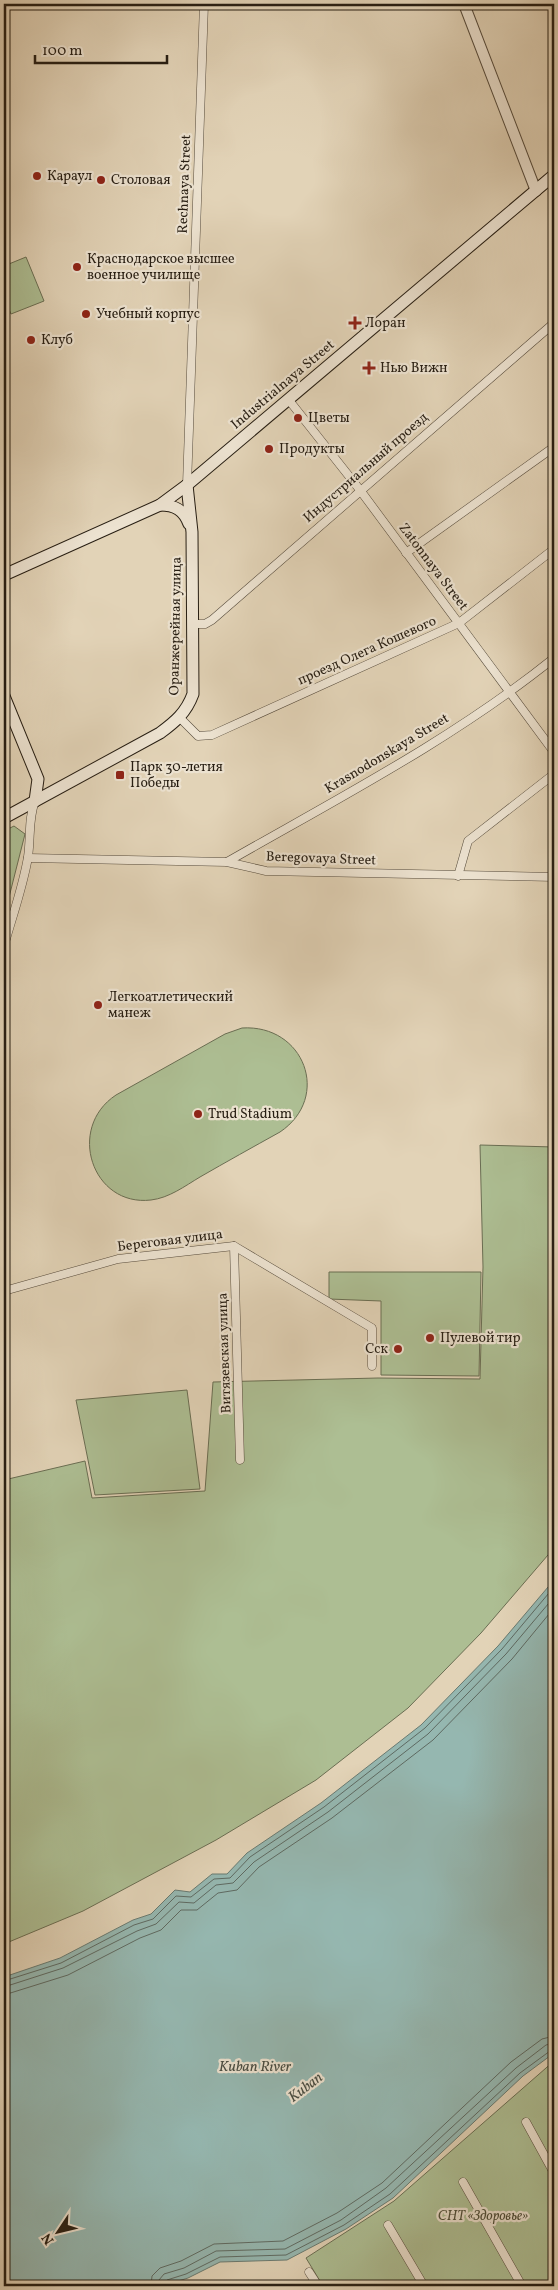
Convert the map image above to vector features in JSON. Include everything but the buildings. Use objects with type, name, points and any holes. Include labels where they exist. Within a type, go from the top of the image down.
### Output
[{"type":"main road","name":"Industrialnaya Street","points":[[4,575],[160,505],[187,485],[554,175]]},
{"type":"main road","name":"Оранжерейная улица","points":[[4,818],[160,734],[180,718],[188,706],[192,694],[192,532],[187,485]]},
{"type":"main road","points":[[160,505],[171,505],[182,511],[192,532]]},
{"type":"main road","points":[[4,696],[38,778],[35,801]]},
{"type":"street","name":"Rechnaya Street","points":[[187,485],[204,4]]},
{"type":"street","points":[[464,4],[536,191]]},
{"type":"street","name":"Индустриальный проезд","points":[[192,624],[205,624],[212,620],[554,323]]},
{"type":"street","name":"Zatonnaya Street","points":[[288,400],[360,490],[554,752]]},
{"type":"street","points":[[406,553],[554,448]]},
{"type":"street","name":"проезд Олега Кошевого","points":[[180,718],[198,736],[212,735],[459,623],[554,549]]},
{"type":"street","name":"Krasnodonskaya Street","points":[[227,862],[357,788],[510,694],[554,658]]},
{"type":"street","points":[[458,876],[468,841],[554,774]]},
{"type":"street","points":[[4,946],[28,858],[31,828],[29,816],[35,801]]},
{"type":"street","name":"Beregovaya Street","points":[[28,858],[227,862],[266,871],[554,877]]},
{"type":"street","name":"Береговая улица","points":[[4,1291],[118,1259],[234,1246],[372,1328],[372,1366]]},
{"type":"street","name":"Витязевская улица","points":[[234,1246],[240,1460]]},
{"type":"street","points":[[526,2122],[554,2173]]},
{"type":"street","points":[[463,2182],[522,2286]]},
{"type":"street","points":[[388,2225],[424,2286]]},
{"type":"street","points":[[309,2272],[318,2286]]},
{"type":"green space","points":[[26,257],[44,301],[11,314],[4,298],[4,266]]},
{"type":"green space","points":[[14,826],[25,834],[4,917],[4,831]]},
{"type":"green space","name":"Trud Stadium","points":[[242,1028],[264,1030],[281,1038],[295,1050],[304,1065],[307,1083],[305,1100],[296,1117],[280,1132],[164,1197],[151,1200],[131,1199],[114,1191],[101,1179],[93,1162],[90,1145],[92,1126],[101,1109],[116,1095],[225,1034]]},
{"type":"green space","points":[[480,1145],[554,1147],[554,1548],[481,1633],[408,1708],[316,1780],[216,1840],[83,1911],[4,1944],[4,1480],[85,1461],[92,1498],[205,1491],[213,1382],[378,1378],[480,1379],[483,1267]]},
{"type":"green space","name":"Пулевой тир","points":[[329,1272],[481,1272],[479,1376],[381,1375],[381,1301],[329,1299]]},
{"type":"green space","points":[[187,1390],[200,1489],[95,1495],[76,1400]]},
{"type":"green space","name":"СНТ «Здоровье»","points":[[554,2061],[554,2286],[323,2286],[306,2258],[394,2201]]},
{"type":"water","name":"Kuban River","points":[[554,1580],[554,2053],[523,2076],[393,2198],[346,2229],[287,2260],[220,2262],[188,2278],[162,2286],[4,2286],[4,1977],[60,1958],[133,1920],[151,1914],[175,1890],[190,1892],[212,1874],[227,1874],[247,1853],[321,1803],[421,1725],[498,1646]]},
{"type":"place","name":"Караул","points":[[37,176]]},
{"type":"place","name":"Столовая","points":[[101,180]]},
{"type":"place","name":"Краснодарское высшее военное училище","points":[[77,267]]},
{"type":"place","name":"Учебный корпус","points":[[86,314]]},
{"type":"place","name":"Лоран","points":[[355,323]]},
{"type":"place","name":"Клуб","points":[[31,340]]},
{"type":"place","name":"Нью Вижн","points":[[369,368]]},
{"type":"place","name":"Цветы","points":[[298,418]]},
{"type":"place","name":"Продукты","points":[[269,449]]},
{"type":"place","name":"Парк 30-летия Победы","points":[[120,775]]},
{"type":"place","name":"Легкоатлетический манеж","points":[[98,1005]]},
{"type":"place","name":"Trud Stadium","points":[[198,1114]]},
{"type":"place","name":"Пулевой тир","points":[[430,1338]]},
{"type":"place","name":"Сск","points":[[398,1349]]},
{"type":"water label","name":"Kuban","points":[[306,2088]]}]
